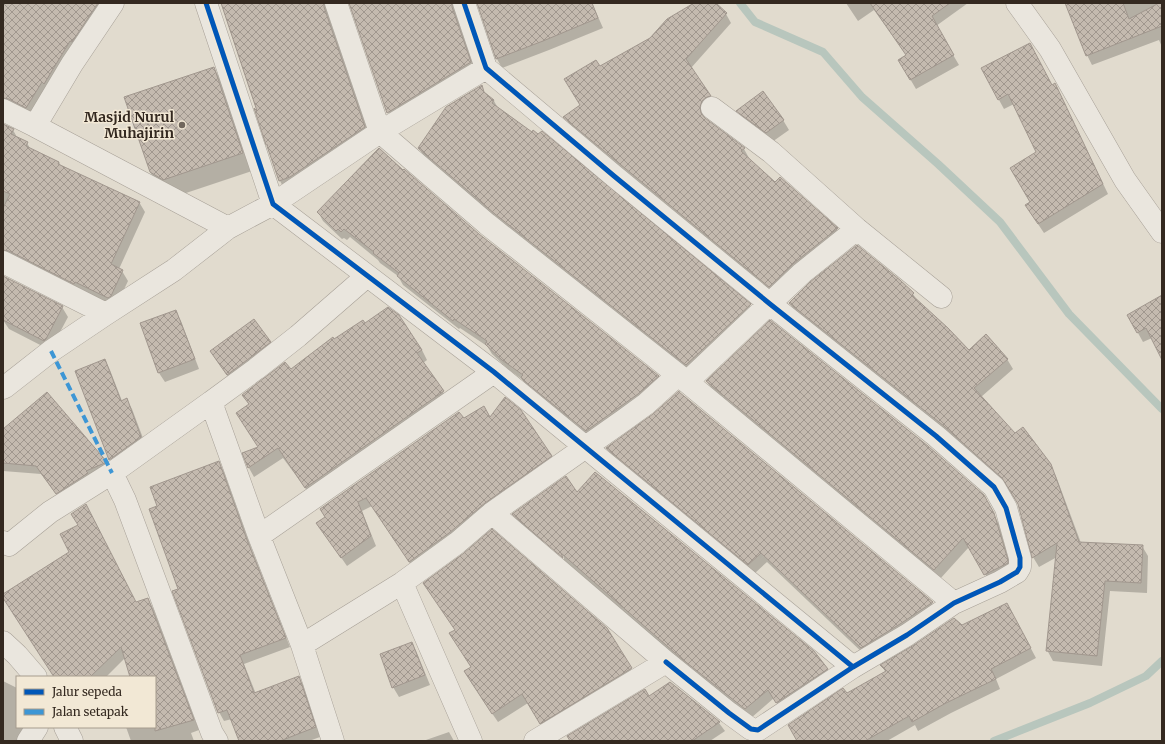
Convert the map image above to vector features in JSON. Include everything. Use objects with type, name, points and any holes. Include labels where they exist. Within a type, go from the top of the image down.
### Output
[{"type":"street","points":[[35,126],[72,64],[113,3]]},
{"type":"street","points":[[206,3],[273,204],[494,372],[853,667]]},
{"type":"street","points":[[336,3],[380,132],[487,224],[683,379],[954,603]]},
{"type":"street","points":[[464,3],[486,68],[614,176],[770,304],[936,436],[994,487],[1006,508],[1020,558],[1020,567],[1017,572],[1000,582],[954,603],[907,635],[853,667],[750,736]]},
{"type":"street","points":[[1017,3],[1050,48],[1125,180],[1162,232]]},
{"type":"street","points":[[3,388],[51,351],[174,270],[228,228],[273,204],[380,132],[486,68]]},
{"type":"street","points":[[712,108],[771,152],[857,229],[941,297]]},
{"type":"street","points":[[3,110],[228,228]]},
{"type":"street","points":[[302,645],[402,583],[457,543],[492,513],[683,379],[770,304],[802,273],[857,229]]},
{"type":"street","points":[[3,262],[106,314]]},
{"type":"street","points":[[5,548],[50,512],[112,473],[256,369],[298,336],[368,276]]},
{"type":"street","points":[[259,536],[494,372]]},
{"type":"street","points":[[211,402],[259,536],[302,645],[333,741]]},
{"type":"street","points":[[112,473],[125,500],[212,733],[217,741]]},
{"type":"street","points":[[492,513],[666,662],[751,729],[750,736]]},
{"type":"street","points":[[402,583],[471,741]]},
{"type":"street","points":[[3,642],[17,655],[35,676]]},
{"type":"street","points":[[535,741],[666,662]]},
{"type":"street","points":[[28,741],[36,728]]},
{"type":"street","points":[[66,728],[72,741]]},
{"type":"building","points":[[3,3],[98,3],[72,42],[70,41],[44,84],[42,82],[26,108],[9,99],[3,98]]},
{"type":"building","points":[[221,3],[324,3],[324,7],[365,127],[290,177],[279,181],[267,146],[268,145],[266,145],[254,108],[257,111]]},
{"type":"building","points":[[349,3],[452,3],[452,7],[471,62],[387,113]]},
{"type":"building","points":[[477,3],[592,3],[598,18],[496,59]]},
{"type":"building","points":[[694,3],[716,3],[727,13],[686,59],[711,96],[702,101],[700,107],[701,113],[705,118],[745,148],[741,151],[775,182],[780,177],[838,228],[794,263],[769,287],[563,117],[580,105],[564,79],[596,60],[600,66],[650,38],[667,19]]},
{"type":"building","points":[[870,3],[950,3],[932,16],[954,55],[910,80],[898,60],[906,55]]},
{"type":"building","points":[[1065,3],[1123,3],[1129,19],[1159,3],[1162,3],[1162,26],[1086,56]]},
{"type":"building","points":[[1030,43],[1052,85],[1055,83],[1103,184],[1038,224],[1025,205],[1030,202],[1010,168],[1036,152],[1008,94],[998,100],[981,68]]},
{"type":"building","name":"Masjid Nurul Muhajirin","points":[[214,67],[243,153],[163,180],[150,172],[124,97]]},
{"type":"building","points":[[482,85],[484,92],[494,100],[492,103],[532,132],[533,130],[538,134],[542,131],[751,304],[686,365],[495,214],[418,148],[446,107]]},
{"type":"building","points":[[763,91],[784,120],[766,133],[736,111]]},
{"type":"building","points":[[3,124],[14,129],[11,134],[28,142],[26,146],[59,162],[58,164],[140,202],[111,264],[123,270],[111,296],[108,298],[75,282],[74,284],[9,251],[3,250],[3,208],[10,194],[3,191]]},
{"type":"building","points":[[379,148],[479,234],[659,376],[638,394],[586,431],[523,380],[521,377],[523,375],[502,360],[485,344],[487,341],[454,319],[453,321],[397,276],[399,273],[344,229],[341,232],[338,229],[336,231],[317,212]]},
{"type":"building","points":[[857,245],[914,293],[912,295],[948,328],[969,350],[986,334],[1008,359],[974,388],[1015,433],[1023,427],[1051,464],[1079,542],[1143,545],[1141,583],[1105,581],[1097,656],[1046,651],[1057,543],[1032,558],[1018,504],[1002,478],[944,426],[789,303],[810,282]]},
{"type":"building","points":[[3,276],[63,306],[44,341],[3,320]]},
{"type":"building","points":[[1162,295],[1162,360],[1146,328],[1137,333],[1127,315]]},
{"type":"building","points":[[388,307],[399,315],[422,350],[417,353],[444,391],[305,488],[278,448],[248,468],[242,453],[258,447],[236,413],[249,404],[242,395],[285,362],[291,369],[333,337],[334,339],[363,320],[365,323]]},
{"type":"building","points":[[176,310],[195,359],[158,373],[140,323]]},
{"type":"building","points":[[254,319],[271,342],[227,375],[210,351]]},
{"type":"building","points":[[770,320],[928,446],[984,495],[994,513],[1008,563],[984,575],[963,538],[934,570],[706,381]]},
{"type":"building","points":[[105,359],[121,401],[127,398],[141,437],[109,460],[75,371]]},
{"type":"building","points":[[679,391],[933,602],[861,648],[761,553],[748,565],[606,448],[653,414]]},
{"type":"building","points":[[47,392],[107,462],[86,471],[88,473],[56,494],[36,466],[3,463],[3,429]]},
{"type":"building","points":[[505,397],[521,410],[552,456],[485,503],[449,533],[409,562],[366,498],[358,502],[371,536],[341,558],[316,523],[325,517],[320,509],[459,412],[464,418],[484,406],[490,417]]},
{"type":"building","points":[[219,461],[247,540],[286,638],[240,655],[254,693],[299,676],[316,727],[280,741],[239,741],[227,710],[218,713],[172,591],[178,589],[149,509],[157,506],[150,487]]},
{"type":"building","points":[[595,472],[814,651],[828,669],[776,703],[768,690],[745,709],[682,659],[561,553],[563,558],[512,514],[566,476],[577,492]]},
{"type":"building","points":[[86,504],[136,602],[148,598],[194,720],[155,731],[156,676],[130,676],[121,647],[91,676],[53,676],[3,598],[3,594],[69,552],[60,534],[78,525],[71,514]]},
{"type":"building","points":[[492,529],[607,628],[632,668],[540,724],[522,694],[492,714],[464,671],[471,667],[449,633],[455,630],[423,583],[464,553]]},
{"type":"building","points":[[1007,603],[1031,648],[991,669],[996,679],[946,703],[912,722],[909,716],[865,741],[797,741],[788,725],[843,688],[847,693],[886,671],[880,665],[914,645],[954,618],[962,625]]},
{"type":"building","points":[[412,642],[425,675],[392,688],[380,654]]},
{"type":"building","points":[[670,682],[720,722],[692,741],[570,741],[567,736],[645,689],[649,696]]},
{"type":"waterway","points":[[740,3],[755,22],[823,52],[862,97],[938,164],[1000,222],[1069,314],[1162,409]]},
{"type":"waterway","points":[[994,741],[1090,703],[1146,676],[1162,661]]},
{"type":"marked path","points":[[51,351],[112,473]]},
{"type":"cycle path","points":[[206,3],[273,204],[494,372],[853,667]]},
{"type":"cycle path","points":[[464,3],[486,68],[614,176],[770,304],[936,436],[994,487],[1006,508],[1020,558],[1020,567],[1017,572],[1000,582],[954,603],[907,635],[853,667],[758,730],[751,729],[729,713],[666,662]]},
{"type":"place","name":"Masjid Nurul Muhajirin","points":[[182,125]]}]
